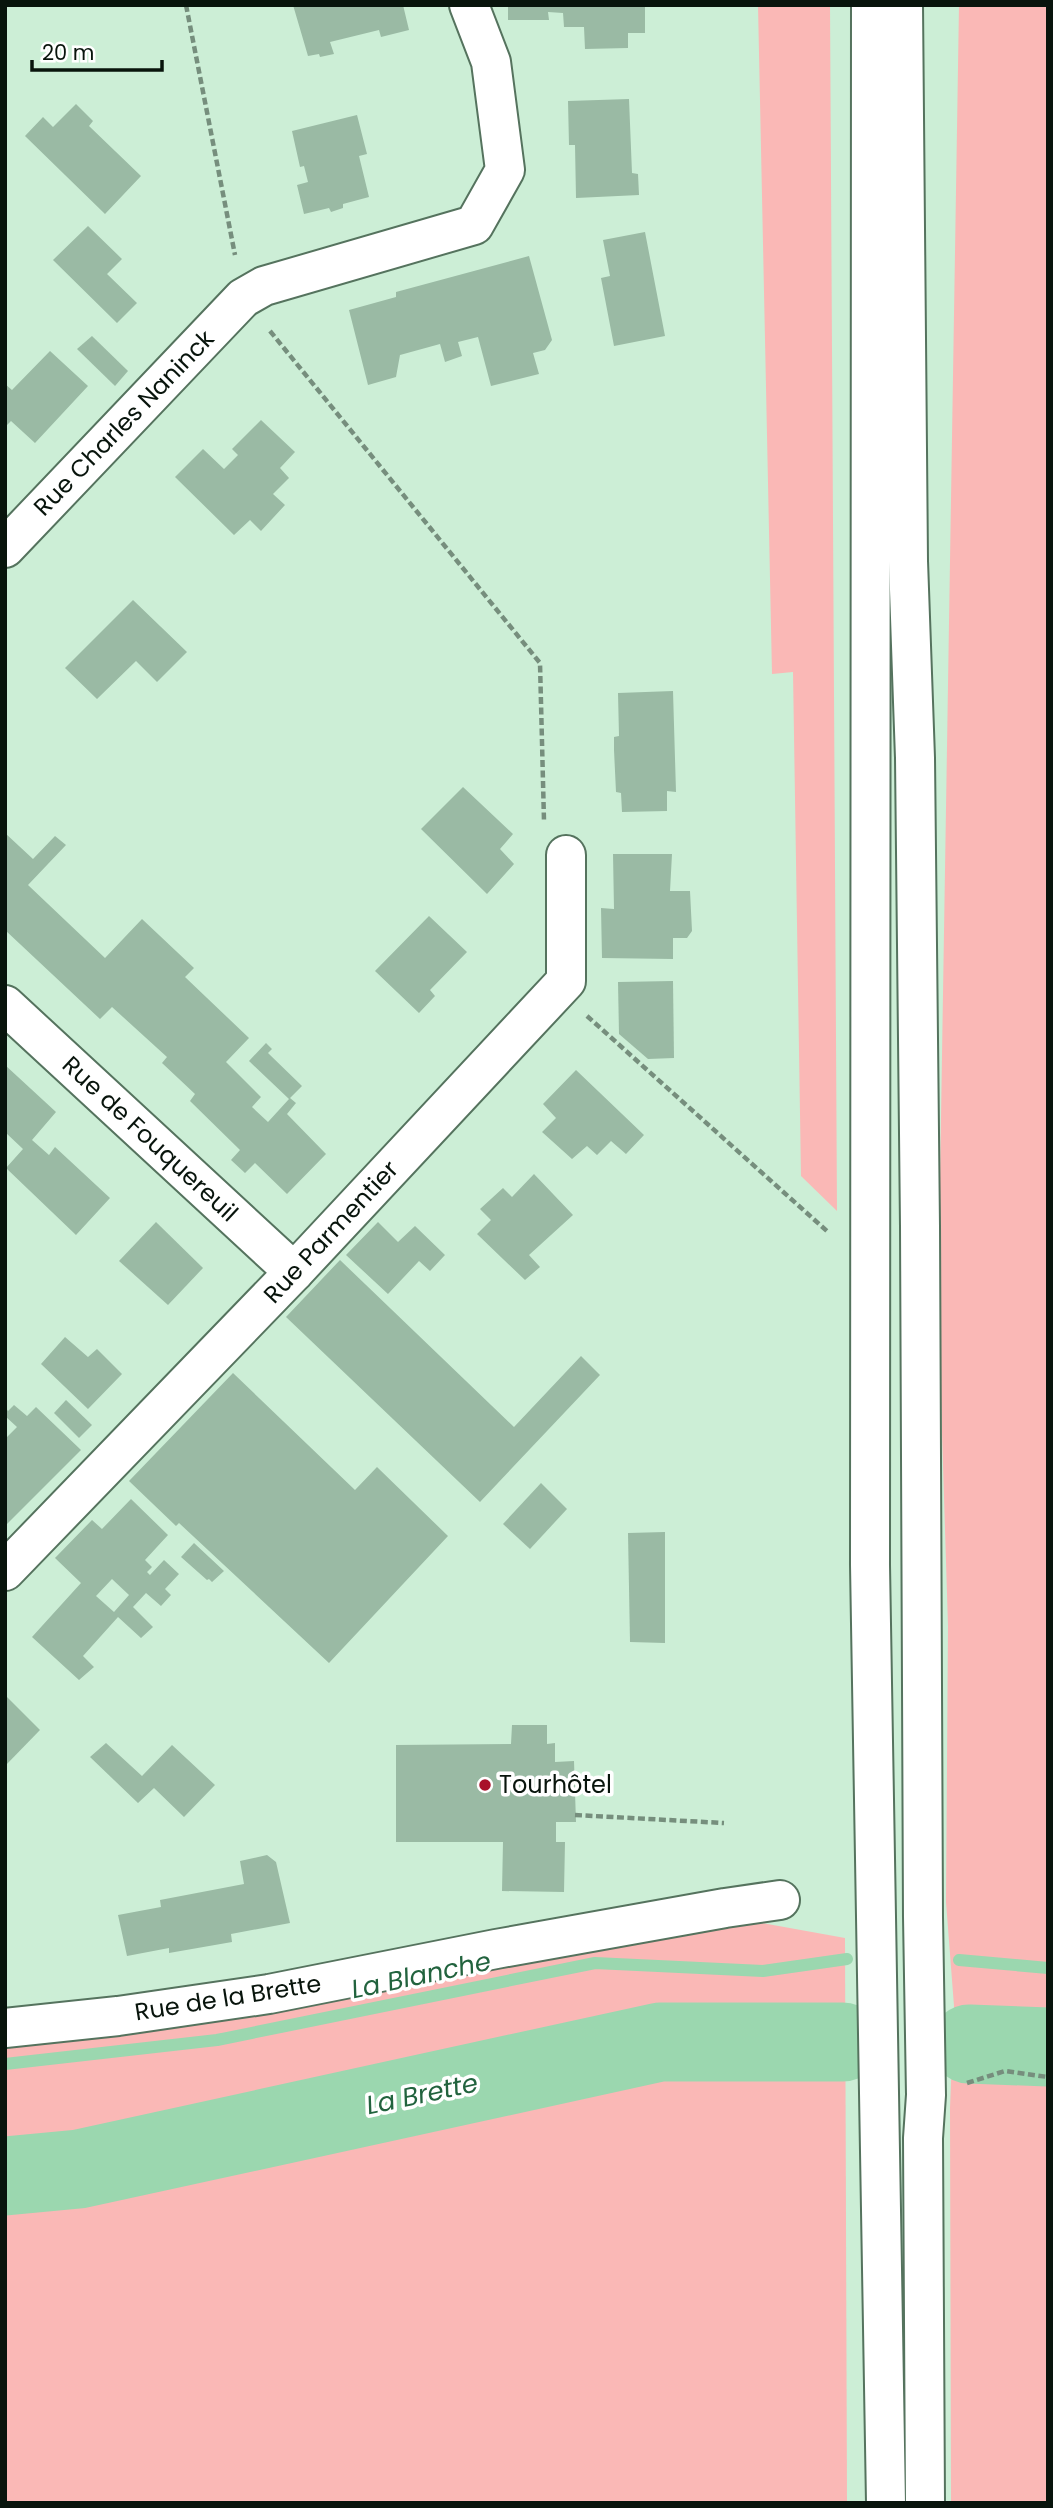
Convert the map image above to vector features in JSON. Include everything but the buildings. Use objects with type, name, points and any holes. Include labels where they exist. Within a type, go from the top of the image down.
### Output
[{"type":"main road","points":[[243,298],[264,286],[474,225],[505,170],[491,62],[469,5]]},
{"type":"main road","points":[[872,5],[870,1565],[886,2503]]},
{"type":"main road","points":[[903,5],[908,561],[915,758],[919,1198],[926,2095],[923,2138],[925,2503]]},
{"type":"main road","name":"Rue Charles Naninck","points":[[5,548],[243,298]]},
{"type":"main road","name":"Rue Parmentier","points":[[5,1570],[294,1272],[566,981],[566,855]]},
{"type":"main road","name":"Rue de Fouquereuil","points":[[5,1005],[294,1272]]},
{"type":"main road","name":"Rue de la Brette","points":[[5,2028],[118,2016],[269,1994],[496,1949],[779,1900]]},
{"type":"path","points":[[186,5],[243,298],[540,663],[544,830],[566,855]]},
{"type":"path","points":[[558,990],[832,1236]]},
{"type":"path","points":[[575,1815],[724,1823]]},
{"type":"shaded area","points":[[758,5],[830,5],[837,1211],[801,1176],[793,672],[772,674]]},
{"type":"shaded area","points":[[959,5],[1048,5],[1048,2503],[951,2503],[950,2108],[954,2006],[946,1902],[948,1626],[938,1303]]},
{"type":"shaded area","points":[[756,1922],[845,1938],[847,2503],[5,2503],[5,2042],[623,1937]]},
{"type":"waterway","name":"La Blanche","points":[[5,2064],[217,2040],[595,1963],[763,1971],[847,1959]]},
{"type":"waterway","name":"La Blanche","points":[[959,1960],[1048,1968]]},
{"type":"waterway","name":"La Brette","points":[[5,2176],[79,2169],[660,2042],[843,2042]]},
{"type":"waterway","points":[[969,2044],[1048,2047]]},
{"type":"place","name":"Tourhôtel","points":[[485,1785]]}]
